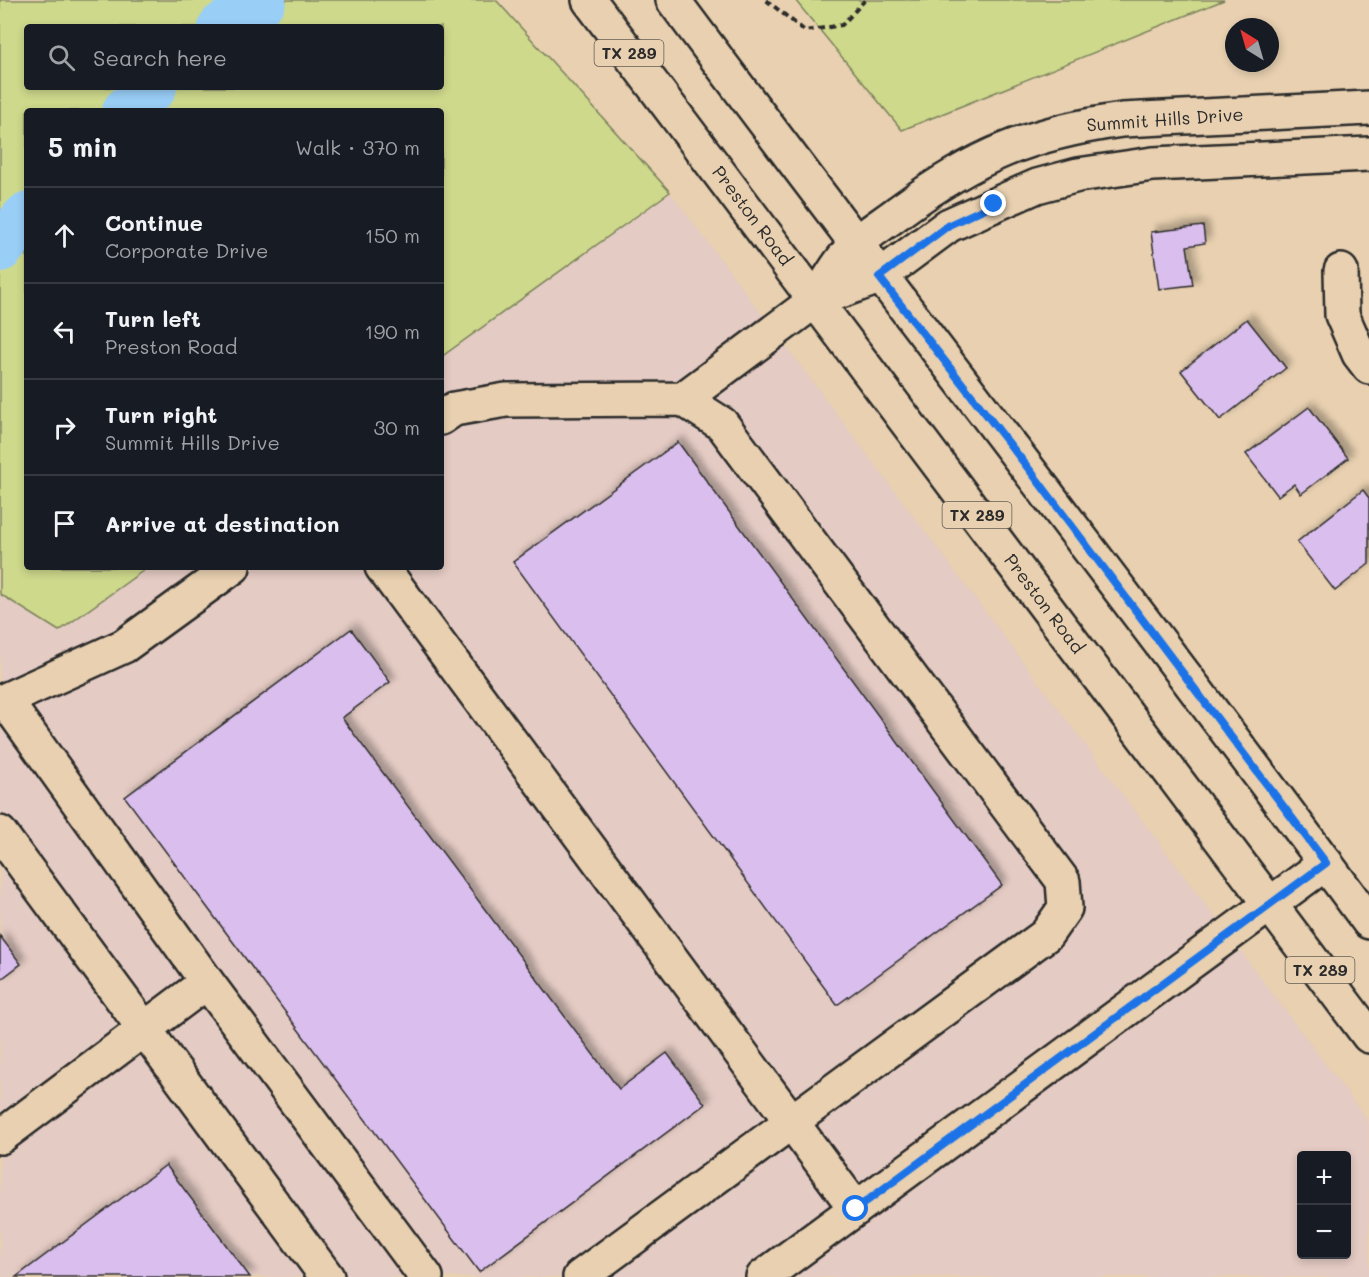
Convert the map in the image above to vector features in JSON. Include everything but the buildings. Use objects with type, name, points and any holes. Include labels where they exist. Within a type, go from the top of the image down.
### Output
[{"type":"main road","name":"Preston Road","points":[[589,0],[1369,1036]]},
{"type":"main road","points":[[673,0],[879,277],[1039,483],[1369,922]]},
{"type":"main road","name":"Summit Hills Drive","points":[[816,300],[855,245],[961,170],[986,156],[1053,132],[1122,120],[1369,108]]},
{"type":"main road","points":[[682,399],[816,300],[879,277],[949,225],[1037,186],[1078,175],[1153,164],[1369,154]]},
{"type":"main road","points":[[1341,271],[1342,315],[1359,354],[1369,367]]},
{"type":"main road","points":[[444,416],[454,409],[506,400],[682,399],[722,424],[1063,881],[1065,908],[1046,935],[580,1277]]},
{"type":"main road","points":[[229,570],[124,646],[3,701],[207,982],[426,1277]]},
{"type":"main road","points":[[384,570],[789,1123],[856,1209]]},
{"type":"main road","points":[[0,833],[327,1277]]},
{"type":"main road","points":[[763,1277],[1326,863]]},
{"type":"main road","points":[[0,1137],[207,982]]},
{"type":"path","points":[[766,0],[805,31],[842,25],[865,0]]},
{"type":"shaded area","points":[[670,192],[1369,1122],[1369,1277],[0,1277],[0,594],[59,631],[144,570],[444,570],[444,355]]},
{"type":"green space","points":[[0,0],[496,0],[670,192],[444,355],[444,108],[24,108],[24,570],[144,570],[59,631],[0,594]]},
{"type":"green space","points":[[795,0],[1224,0],[902,130]]},
{"type":"waterway","points":[[226,24],[262,0]]},
{"type":"waterway","points":[[129,108],[150,90]]},
{"type":"waterway","points":[[0,248],[24,220]]},
{"type":"route","points":[[856,1209],[1326,863],[1032,473],[879,277],[930,237],[949,225],[994,204]]}]
